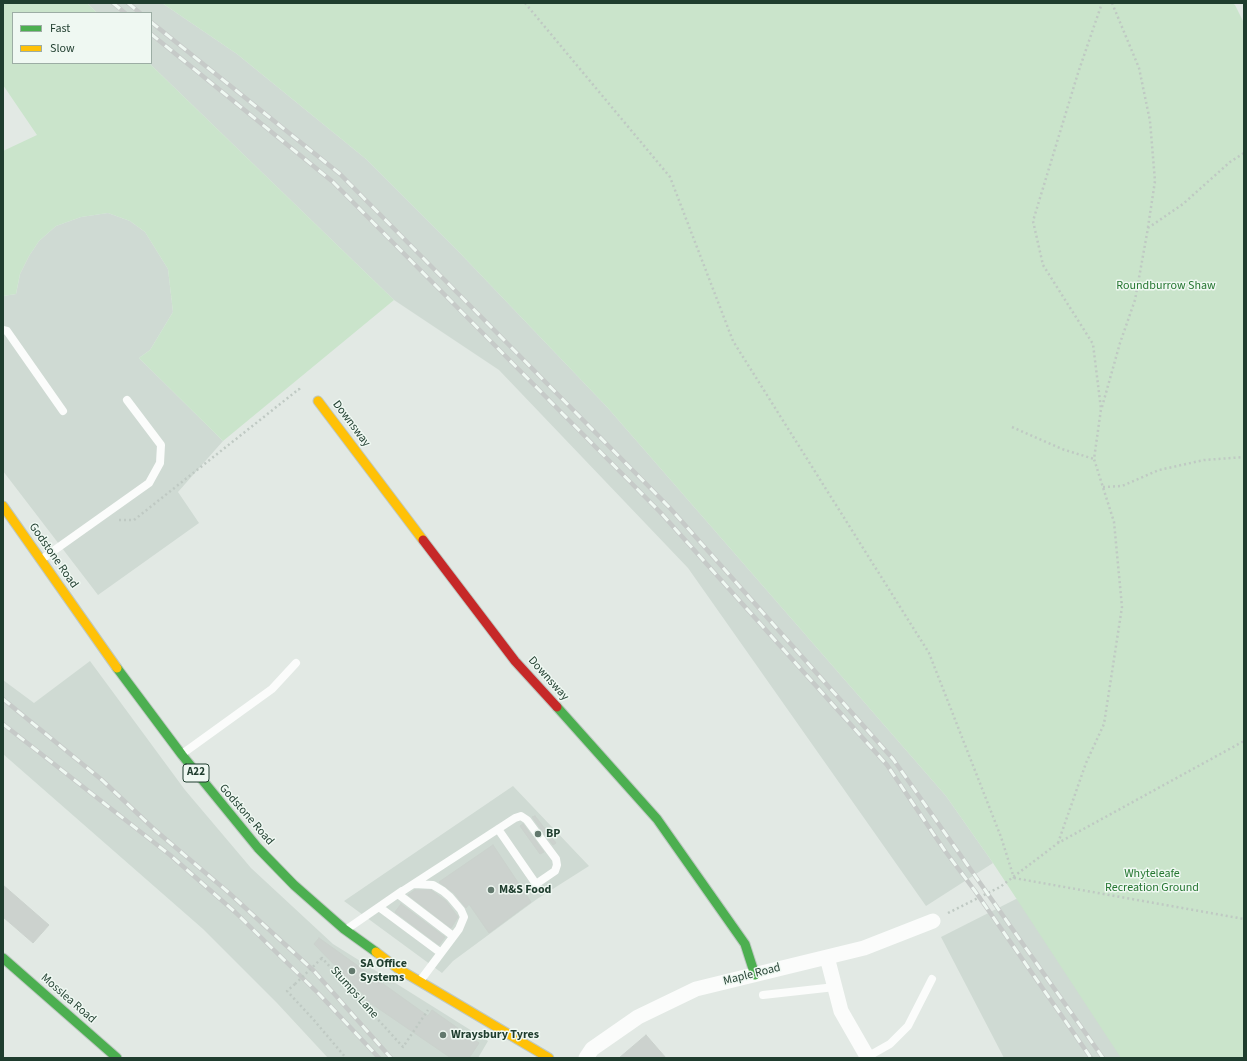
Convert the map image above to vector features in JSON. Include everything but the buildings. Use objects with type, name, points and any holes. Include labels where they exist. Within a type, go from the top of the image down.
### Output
[{"type":"main road","name":"Downsway","points":[[318,401],[515,661],[657,819],[745,944],[756,975]]},
{"type":"main road","name":"Godstone Road","points":[[3,506],[182,755],[258,848],[294,885],[346,930],[397,968],[549,1058]]},
{"type":"main road","name":"Mosslea Road","points":[[3,958],[117,1058]]},
{"type":"street","name":"Maple Road","points":[[586,1058],[592,1049],[611,1034],[662,1004],[696,989],[864,948],[933,921]]},
{"type":"street","points":[[827,957],[841,1010],[868,1057]]},
{"type":"lane","points":[[3,330],[7,331],[63,411]]},
{"type":"lane","points":[[41,559],[149,483],[160,463],[160,445],[127,400]]},
{"type":"lane","points":[[182,755],[272,690],[296,663]]},
{"type":"lane","points":[[346,930],[398,894],[498,829],[515,818],[521,816],[527,820],[556,859],[557,865],[555,871],[536,884],[498,829]]},
{"type":"lane","points":[[398,894],[416,883],[433,885],[450,897],[464,916],[459,929],[420,981]]},
{"type":"lane","points":[[398,894],[453,936]]},
{"type":"lane","points":[[379,907],[441,953]]},
{"type":"lane","points":[[868,1057],[890,1044],[908,1026],[932,979]]},
{"type":"lane","points":[[763,995],[781,992],[802,992],[835,987]]},
{"type":"path","points":[[525,3],[670,177],[733,341],[929,653],[1001,837],[1014,878]]},
{"type":"path","points":[[1101,409],[1093,344],[1043,265],[1033,221],[1078,73],[1102,3]]},
{"type":"path","points":[[1058,843],[1086,763],[1104,724],[1122,607],[1114,522],[1094,459],[1101,409],[1120,343],[1135,300],[1155,181],[1150,121],[1139,68],[1112,3]]},
{"type":"path","points":[[1148,228],[1183,204],[1230,162],[1244,153]]},
{"type":"path","points":[[117,520],[134,520],[299,389],[303,394],[318,401]]},
{"type":"path","points":[[1012,427],[1062,449],[1094,459]]},
{"type":"path","points":[[1103,487],[1122,486],[1159,470],[1204,460],[1244,457]]},
{"type":"path","points":[[933,921],[1000,887],[1014,878],[1058,843],[1244,741]]},
{"type":"path","points":[[1014,878],[1244,919]]},
{"type":"path","name":"Stumps Lane","points":[[346,1058],[287,991],[322,958],[403,1047],[439,993]]},
{"type":"shaded area","points":[[87,3],[162,3],[237,54],[366,159],[458,251],[607,407],[946,796],[993,863],[926,906],[688,568],[499,370],[394,300],[150,64],[152,64],[152,12],[96,12]]},
{"type":"shaded area","points":[[108,213],[130,221],[145,232],[168,269],[173,312],[150,350],[139,358],[223,441],[178,492],[199,523],[98,595],[3,471],[3,296],[16,294],[20,274],[29,256],[39,241],[56,226],[81,217]]},
{"type":"shaded area","points":[[90,661],[185,790],[251,868],[333,944],[488,1041],[478,1058],[328,1058],[277,1003],[203,929],[3,754],[3,680],[34,703]]},
{"type":"shaded area","points":[[513,786],[589,866],[537,899],[453,961],[442,973],[344,901]]},
{"type":"shaded area","points":[[1016,899],[1050,905],[1167,1058],[1004,1058],[941,937]]},
{"type":"green space","points":[[3,3],[87,3],[96,12],[12,12],[12,64],[150,64],[394,300],[223,441],[139,358],[150,350],[173,312],[168,269],[145,232],[130,221],[108,213],[81,217],[56,226],[39,241],[29,256],[20,274],[16,294],[3,296],[3,151],[37,135],[3,85]]},
{"type":"green space","points":[[162,3],[1232,3],[1235,5],[1244,23],[1244,1058],[1121,1058],[993,863],[946,796],[607,407],[458,251],[366,159],[237,54]]},
{"type":"railway","points":[[113,3],[124,12]]},
{"type":"railway","points":[[128,3],[139,12]]},
{"type":"railway","points":[[152,23],[340,174],[669,507],[893,759],[1103,1058]]},
{"type":"railway","points":[[152,35],[333,182],[660,512],[887,765],[945,851],[975,891],[1091,1058]]},
{"type":"railway","points":[[3,699],[102,780],[155,830],[228,892],[314,971],[391,1058]]},
{"type":"railway","points":[[3,724],[170,855],[235,912],[320,995],[379,1058]]},
{"type":"traffic: fast","points":[[117,668],[182,755],[258,848],[294,885],[344,929],[376,952]]},
{"type":"traffic: fast","points":[[557,707],[657,819],[745,944],[755,975]]},
{"type":"traffic: fast","points":[[3,958],[117,1058]]},
{"type":"traffic: slow","points":[[318,401],[423,540]]},
{"type":"traffic: slow","points":[[3,506],[117,668]]},
{"type":"traffic: slow","points":[[376,952],[397,968],[549,1058]]},
{"type":"traffic: jam","points":[[423,540],[515,661],[557,707]]},
{"type":"place","name":"BP","points":[[538,834]]},
{"type":"place","name":"M&S Food","points":[[491,890]]},
{"type":"place","name":"SA Office Systems","points":[[352,971]]},
{"type":"place","name":"Wraysbury Tyres","points":[[443,1035]]},
{"type":"park label","name":"Roundburrow Shaw","points":[[1166,286]]},
{"type":"park label","name":"Whyteleafe Recreation Ground","points":[[1152,881]]}]
